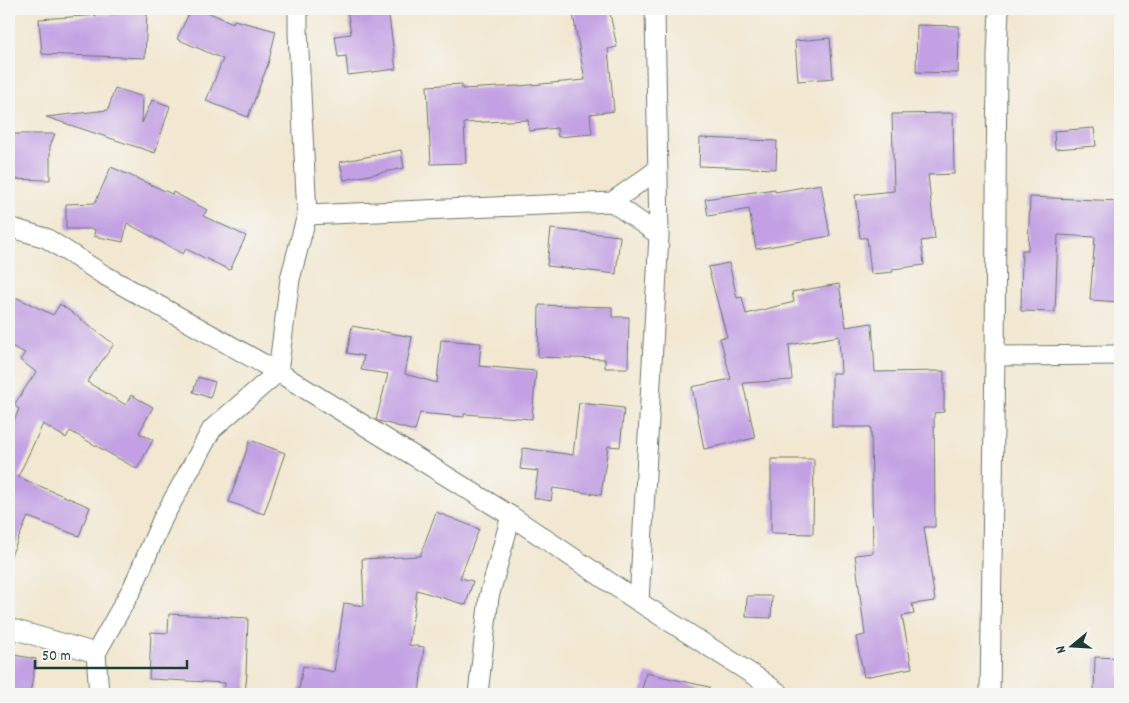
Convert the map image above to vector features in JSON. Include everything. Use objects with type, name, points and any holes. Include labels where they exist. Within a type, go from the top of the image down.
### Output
[{"type":"street","points":[[99,694],[96,653],[133,587],[163,518],[212,429],[278,372],[290,279],[306,215],[298,9]]},
{"type":"street","points":[[639,602],[659,235],[655,9]]},
{"type":"street","points":[[990,694],[997,65],[1000,9]]},
{"type":"street","points":[[306,215],[612,202],[657,170]]},
{"type":"street","points":[[612,202],[659,235]]},
{"type":"street","points":[[9,227],[46,238],[104,275],[278,372],[511,516],[639,602],[756,686],[780,694]]},
{"type":"street","points":[[995,356],[1120,355]]},
{"type":"street","points":[[478,694],[489,597],[511,516]]},
{"type":"street","points":[[9,628],[96,653]]},
{"type":"building","points":[[116,9],[147,11],[145,58],[42,54],[39,19],[116,14]]},
{"type":"building","points":[[191,9],[200,9],[233,23],[234,20],[276,31],[268,64],[248,117],[206,101],[223,59],[177,39]]},
{"type":"building","points":[[347,9],[388,9],[396,69],[348,75],[346,56],[338,57],[335,36],[351,34]]},
{"type":"building","points":[[572,9],[609,9],[617,47],[608,49],[614,111],[590,114],[592,134],[558,137],[557,128],[529,131],[528,120],[464,123],[466,163],[431,164],[427,86],[462,84],[462,89],[585,80]]},
{"type":"building","points":[[917,25],[959,26],[958,73],[916,72]]},
{"type":"building","points":[[830,38],[833,78],[798,81],[795,41]]},
{"type":"building","points":[[115,88],[143,97],[142,123],[152,100],[170,106],[155,153],[46,117],[108,110]]},
{"type":"building","points":[[953,113],[954,174],[928,175],[935,239],[921,241],[924,265],[893,269],[893,272],[871,274],[867,238],[860,238],[855,195],[894,191],[892,114]]},
{"type":"building","points":[[1094,128],[1096,146],[1055,149],[1054,131]]},
{"type":"building","points":[[9,134],[55,134],[50,146],[50,180],[9,179]]},
{"type":"building","points":[[700,138],[777,141],[776,169],[699,166]]},
{"type":"building","points":[[401,150],[404,168],[344,180],[340,162]]},
{"type":"building","points":[[111,167],[172,194],[173,192],[207,210],[203,216],[246,236],[230,270],[186,249],[183,254],[127,223],[123,242],[94,236],[95,229],[66,229],[66,204],[95,203]]},
{"type":"building","points":[[821,184],[830,236],[756,249],[749,209],[708,216],[705,199],[775,189],[775,192]]},
{"type":"building","points":[[1030,197],[1120,201],[1117,255],[1120,255],[1120,302],[1090,300],[1095,237],[1058,235],[1055,312],[1021,311],[1022,250],[1028,250]]},
{"type":"building","points":[[551,229],[620,236],[616,274],[547,266]]},
{"type":"building","points":[[729,263],[737,298],[742,297],[746,314],[794,302],[792,292],[839,284],[846,327],[872,323],[875,372],[944,371],[944,412],[934,413],[935,527],[924,527],[935,601],[912,604],[914,614],[902,616],[912,668],[864,677],[856,637],[865,635],[855,555],[873,553],[871,427],[832,427],[832,373],[841,373],[839,336],[789,345],[792,380],[743,383],[755,438],[704,449],[692,387],[731,379],[720,338],[727,337],[708,267]]},
{"type":"building","points":[[9,294],[53,315],[60,304],[114,344],[87,382],[126,405],[131,395],[153,407],[139,433],[153,440],[137,469],[70,431],[66,438],[43,424],[18,477],[90,507],[79,536],[28,517],[9,560],[9,432],[19,409],[14,405],[36,372],[20,360],[25,353],[9,345]]},
{"type":"building","points":[[539,305],[612,307],[612,317],[629,317],[628,368],[605,368],[605,359],[538,357]]},
{"type":"building","points":[[352,326],[412,337],[405,374],[437,383],[441,340],[481,343],[479,366],[536,371],[532,419],[464,414],[464,417],[420,413],[415,431],[376,420],[388,374],[361,370],[364,356],[347,353]]},
{"type":"building","points":[[198,377],[215,382],[210,398],[193,392]]},
{"type":"building","points":[[579,403],[624,408],[620,447],[608,446],[601,495],[553,488],[551,501],[534,498],[538,471],[520,469],[523,448],[573,455]]},
{"type":"building","points":[[250,440],[285,453],[264,514],[229,502]]},
{"type":"building","points":[[771,459],[814,459],[813,534],[771,533]]},
{"type":"building","points":[[436,512],[479,529],[460,578],[473,581],[466,605],[417,590],[409,645],[424,647],[419,694],[298,694],[303,666],[334,672],[344,603],[364,606],[362,559],[420,556]]},
{"type":"building","points":[[747,596],[772,596],[771,618],[746,617]]},
{"type":"building","points":[[169,614],[248,618],[245,694],[224,691],[225,683],[149,679],[151,632],[168,633]]},
{"type":"building","points":[[9,654],[36,659],[30,694],[9,694]]},
{"type":"building","points":[[1095,657],[1120,658],[1120,691],[1094,691]]},
{"type":"building","points":[[646,673],[709,687],[709,694],[641,694]]}]
